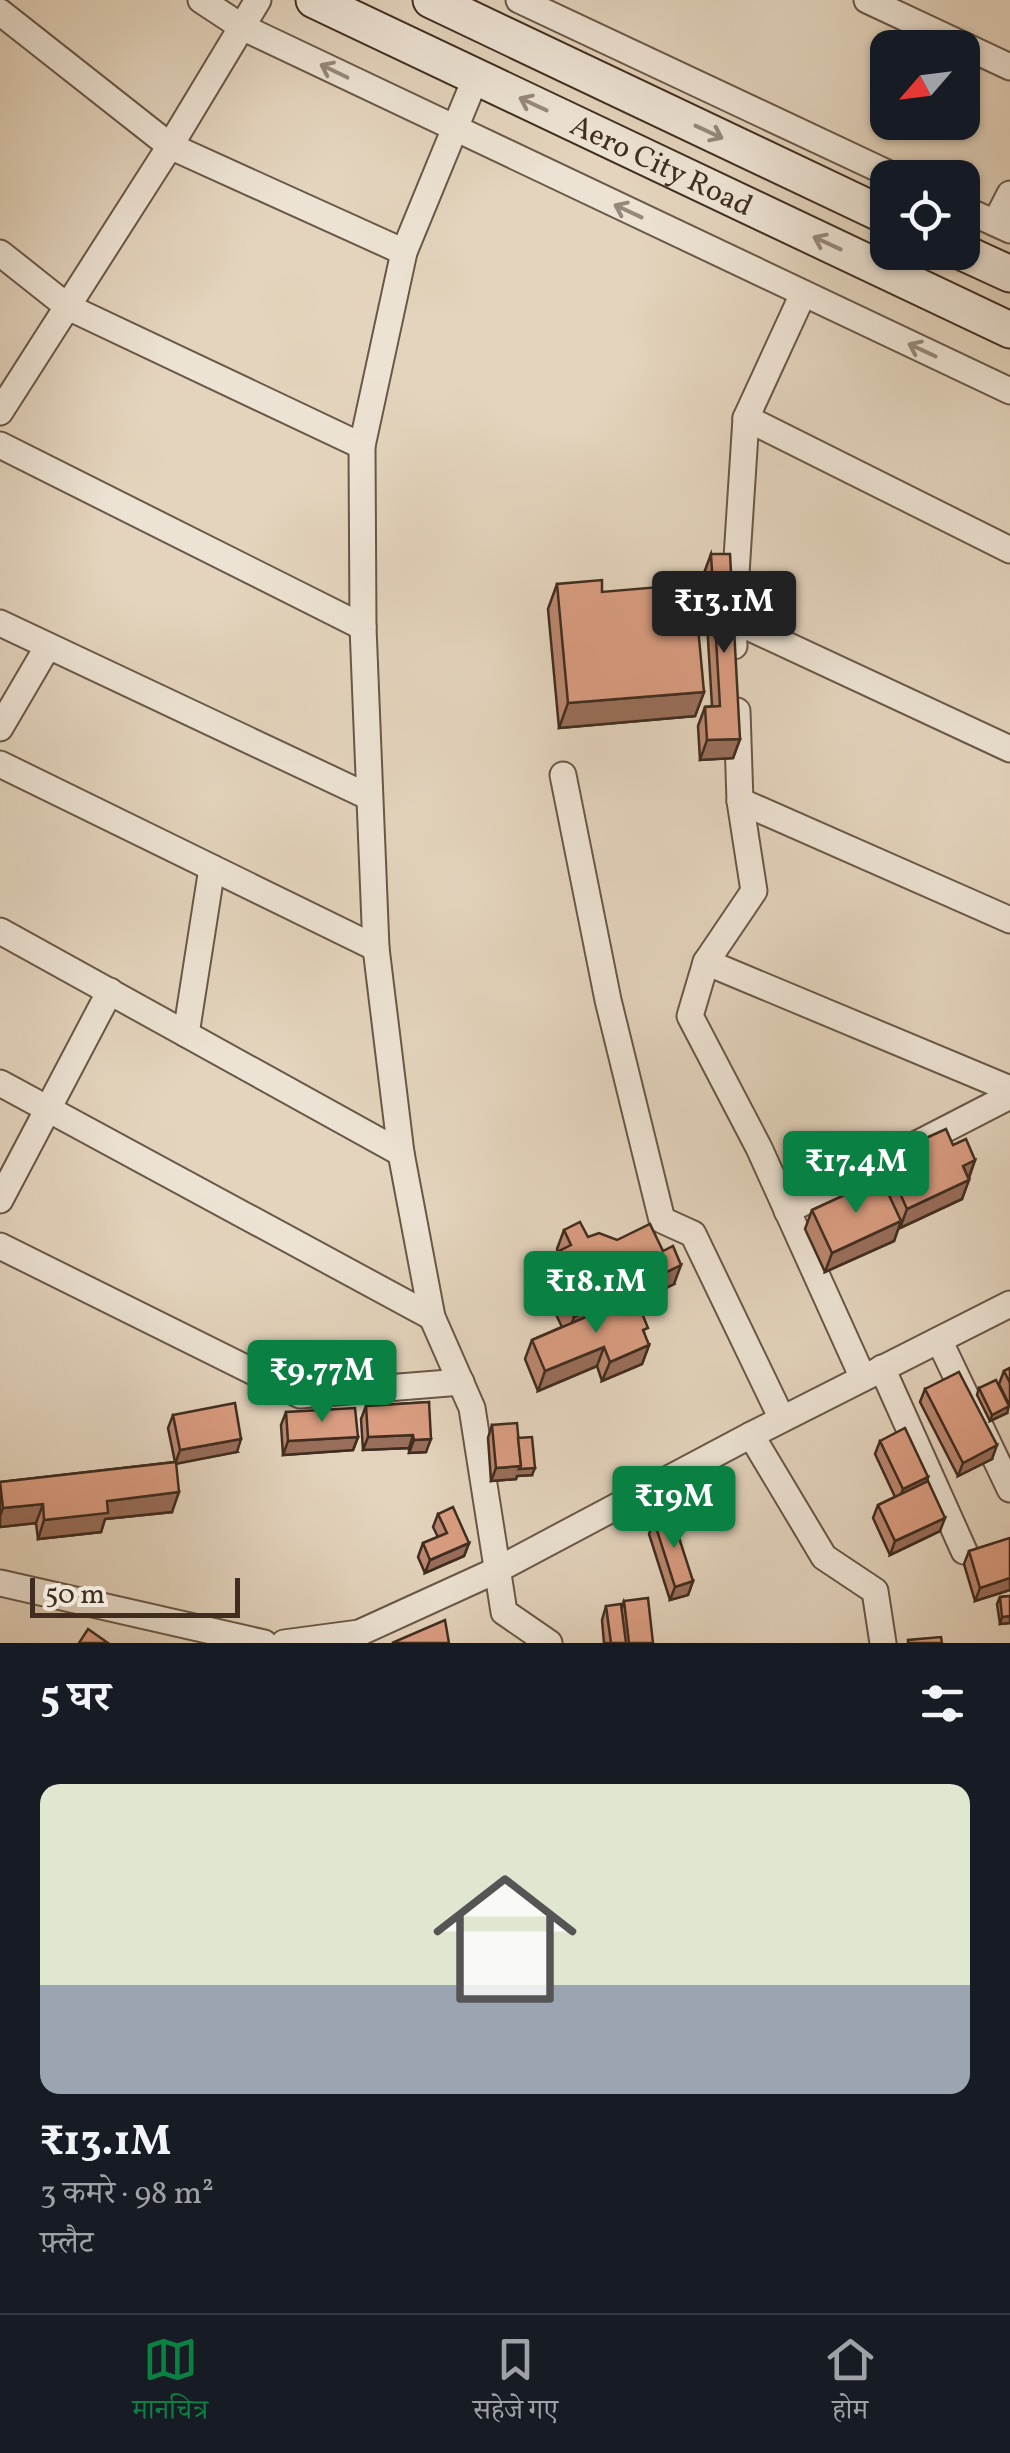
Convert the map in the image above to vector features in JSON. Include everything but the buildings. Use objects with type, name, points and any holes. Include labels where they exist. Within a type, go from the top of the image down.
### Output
[{"type":"street","points":[[201,0],[242,27],[1010,391]]},
{"type":"street","points":[[0,412],[258,0]]},
{"type":"street","name":"Aero City Road","points":[[314,0],[1010,330]]},
{"type":"street","name":"Aero City Road","points":[[432,0],[870,208]]},
{"type":"street","points":[[519,0],[870,165]]},
{"type":"street","points":[[867,0],[1010,66]]},
{"type":"street","points":[[0,12],[170,146],[404,252]]},
{"type":"street","points":[[476,77],[404,252],[362,446],[367,796],[376,948],[401,1153],[432,1317],[472,1408],[504,1612],[550,1643]]},
{"type":"street","points":[[980,216],[1003,227],[1010,194]]},
{"type":"street","points":[[0,252],[68,307],[362,446]]},
{"type":"street","points":[[980,261],[1010,274]]},
{"type":"street","points":[[950,302],[963,270]]},
{"type":"street","points":[[803,294],[746,418],[732,620],[740,801],[754,892],[706,962],[690,1016],[964,1552]]},
{"type":"street","points":[[746,418],[1010,550]]},
{"type":"street","points":[[0,444],[363,627]]},
{"type":"street","points":[[732,620],[1010,749]]},
{"type":"street","points":[[0,623],[367,796]]},
{"type":"street","points":[[0,728],[48,646]]},
{"type":"street","points":[[0,764],[376,948]]},
{"type":"street","points":[[562,775],[608,1000],[662,1220],[693,1234],[782,1419]]},
{"type":"street","points":[[740,801],[1010,920]]},
{"type":"street","points":[[186,1034],[212,868]]},
{"type":"street","points":[[0,931],[401,1153]]},
{"type":"street","points":[[706,962],[1010,1093]]},
{"type":"street","points":[[0,1200],[110,990]]},
{"type":"street","points":[[0,1083],[432,1317]]},
{"type":"street","points":[[788,1211],[1010,1093]]},
{"type":"street","points":[[0,1246],[300,1395],[461,1382]]},
{"type":"street","points":[[284,1643],[359,1633],[495,1571],[751,1434],[1010,1304]]},
{"type":"street","points":[[939,1340],[1010,1488]]},
{"type":"street","points":[[751,1434],[824,1557],[875,1590],[883,1643]]},
{"type":"street","points":[[0,1582],[197,1635],[264,1643]]}]
